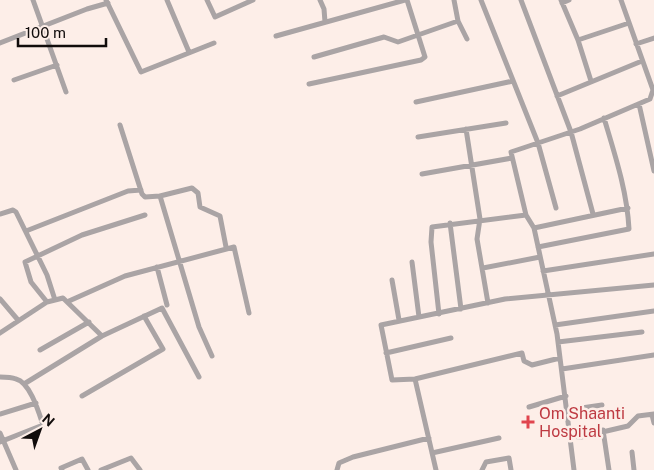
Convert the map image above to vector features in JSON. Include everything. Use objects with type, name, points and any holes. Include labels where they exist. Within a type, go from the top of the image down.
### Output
[{"type":"street","points":[[33,0],[66,92]]},
{"type":"street","points":[[207,0],[215,17],[253,0]]},
{"type":"street","points":[[320,0],[324,9],[325,22]]},
{"type":"street","points":[[276,36],[406,0],[425,57],[421,60],[309,84]]},
{"type":"street","points":[[454,0],[458,21],[467,39]]},
{"type":"street","points":[[481,0],[538,143],[556,208]]},
{"type":"street","points":[[521,0],[571,132],[593,214]]},
{"type":"street","points":[[569,0],[562,1],[578,40],[591,81]]},
{"type":"street","points":[[574,470],[568,410],[555,325],[534,228],[526,215],[511,152],[571,132],[650,99],[653,90],[621,0]]},
{"type":"street","points":[[169,1],[189,52]]},
{"type":"street","points":[[0,43],[107,2],[141,72],[214,42]]},
{"type":"street","points":[[314,57],[384,37],[398,42],[458,21]]},
{"type":"street","points":[[578,40],[629,23]]},
{"type":"street","points":[[636,44],[654,38]]},
{"type":"street","points":[[557,96],[642,60]]},
{"type":"street","points":[[14,80],[57,65]]},
{"type":"street","points":[[416,102],[513,81]]},
{"type":"street","points":[[639,104],[654,170]]},
{"type":"street","points":[[538,247],[629,229],[628,208],[604,118]]},
{"type":"street","points":[[418,137],[506,123]]},
{"type":"street","points":[[120,124],[141,190],[146,197],[160,196],[192,188],[198,193],[200,207],[220,216],[226,247]]},
{"type":"street","points":[[466,129],[480,220],[477,239],[488,303]]},
{"type":"street","points":[[422,174],[512,158]]},
{"type":"street","points":[[26,231],[128,191],[141,190]]},
{"type":"street","points":[[160,196],[178,260],[200,327],[212,356]]},
{"type":"street","points":[[534,228],[628,208]]},
{"type":"street","points":[[0,214],[14,210],[47,275],[55,300]]},
{"type":"street","points":[[47,302],[31,282],[25,262],[82,235],[145,215]]},
{"type":"street","points":[[439,314],[430,229],[435,225],[526,215]]},
{"type":"street","points":[[450,223],[461,309]]},
{"type":"street","points":[[69,301],[125,276],[226,247],[234,247],[249,313]]},
{"type":"street","points":[[543,271],[654,254]]},
{"type":"street","points":[[483,268],[540,257]]},
{"type":"street","points":[[412,262],[419,317]]},
{"type":"street","points":[[157,267],[166,305]]},
{"type":"street","points":[[392,280],[399,320]]},
{"type":"street","points":[[560,358],[532,365],[524,361],[522,353],[415,379],[390,379],[381,325],[488,303],[654,285]]},
{"type":"street","points":[[0,333],[47,302],[63,298],[69,301],[102,336]]},
{"type":"street","points":[[0,299],[18,320]]},
{"type":"street","points":[[24,384],[102,336],[162,308],[199,377]]},
{"type":"street","points":[[555,325],[654,311]]},
{"type":"street","points":[[82,396],[163,349],[144,316]]},
{"type":"street","points":[[40,350],[89,322]]},
{"type":"street","points":[[558,342],[642,332]]},
{"type":"street","points":[[386,353],[451,338]]},
{"type":"street","points":[[562,369],[654,356]]},
{"type":"street","points":[[0,377],[18,379],[24,384],[36,403],[43,425],[2,442]]},
{"type":"street","points":[[415,379],[436,470]]},
{"type":"street","points":[[529,407],[566,396]]},
{"type":"street","points":[[0,414],[36,403]]},
{"type":"street","points":[[568,410],[602,405]]},
{"type":"street","points":[[570,436],[581,437],[603,430],[628,426],[638,416],[653,414],[654,423]]},
{"type":"street","points":[[603,430],[609,470]]},
{"type":"street","points":[[0,433],[2,442],[16,470]]},
{"type":"street","points":[[337,470],[339,464],[353,457],[429,438]]},
{"type":"street","points":[[432,453],[499,438]]},
{"type":"street","points":[[632,452],[634,470]]},
{"type":"street","points":[[101,470],[132,458],[140,470]]},
{"type":"street","points":[[482,470],[486,462],[509,458],[511,470]]},
{"type":"street","points":[[62,470],[61,468],[82,459],[88,470]]},
{"type":"place","name":"Om Shaanti Hospital","points":[[528,422]]}]
